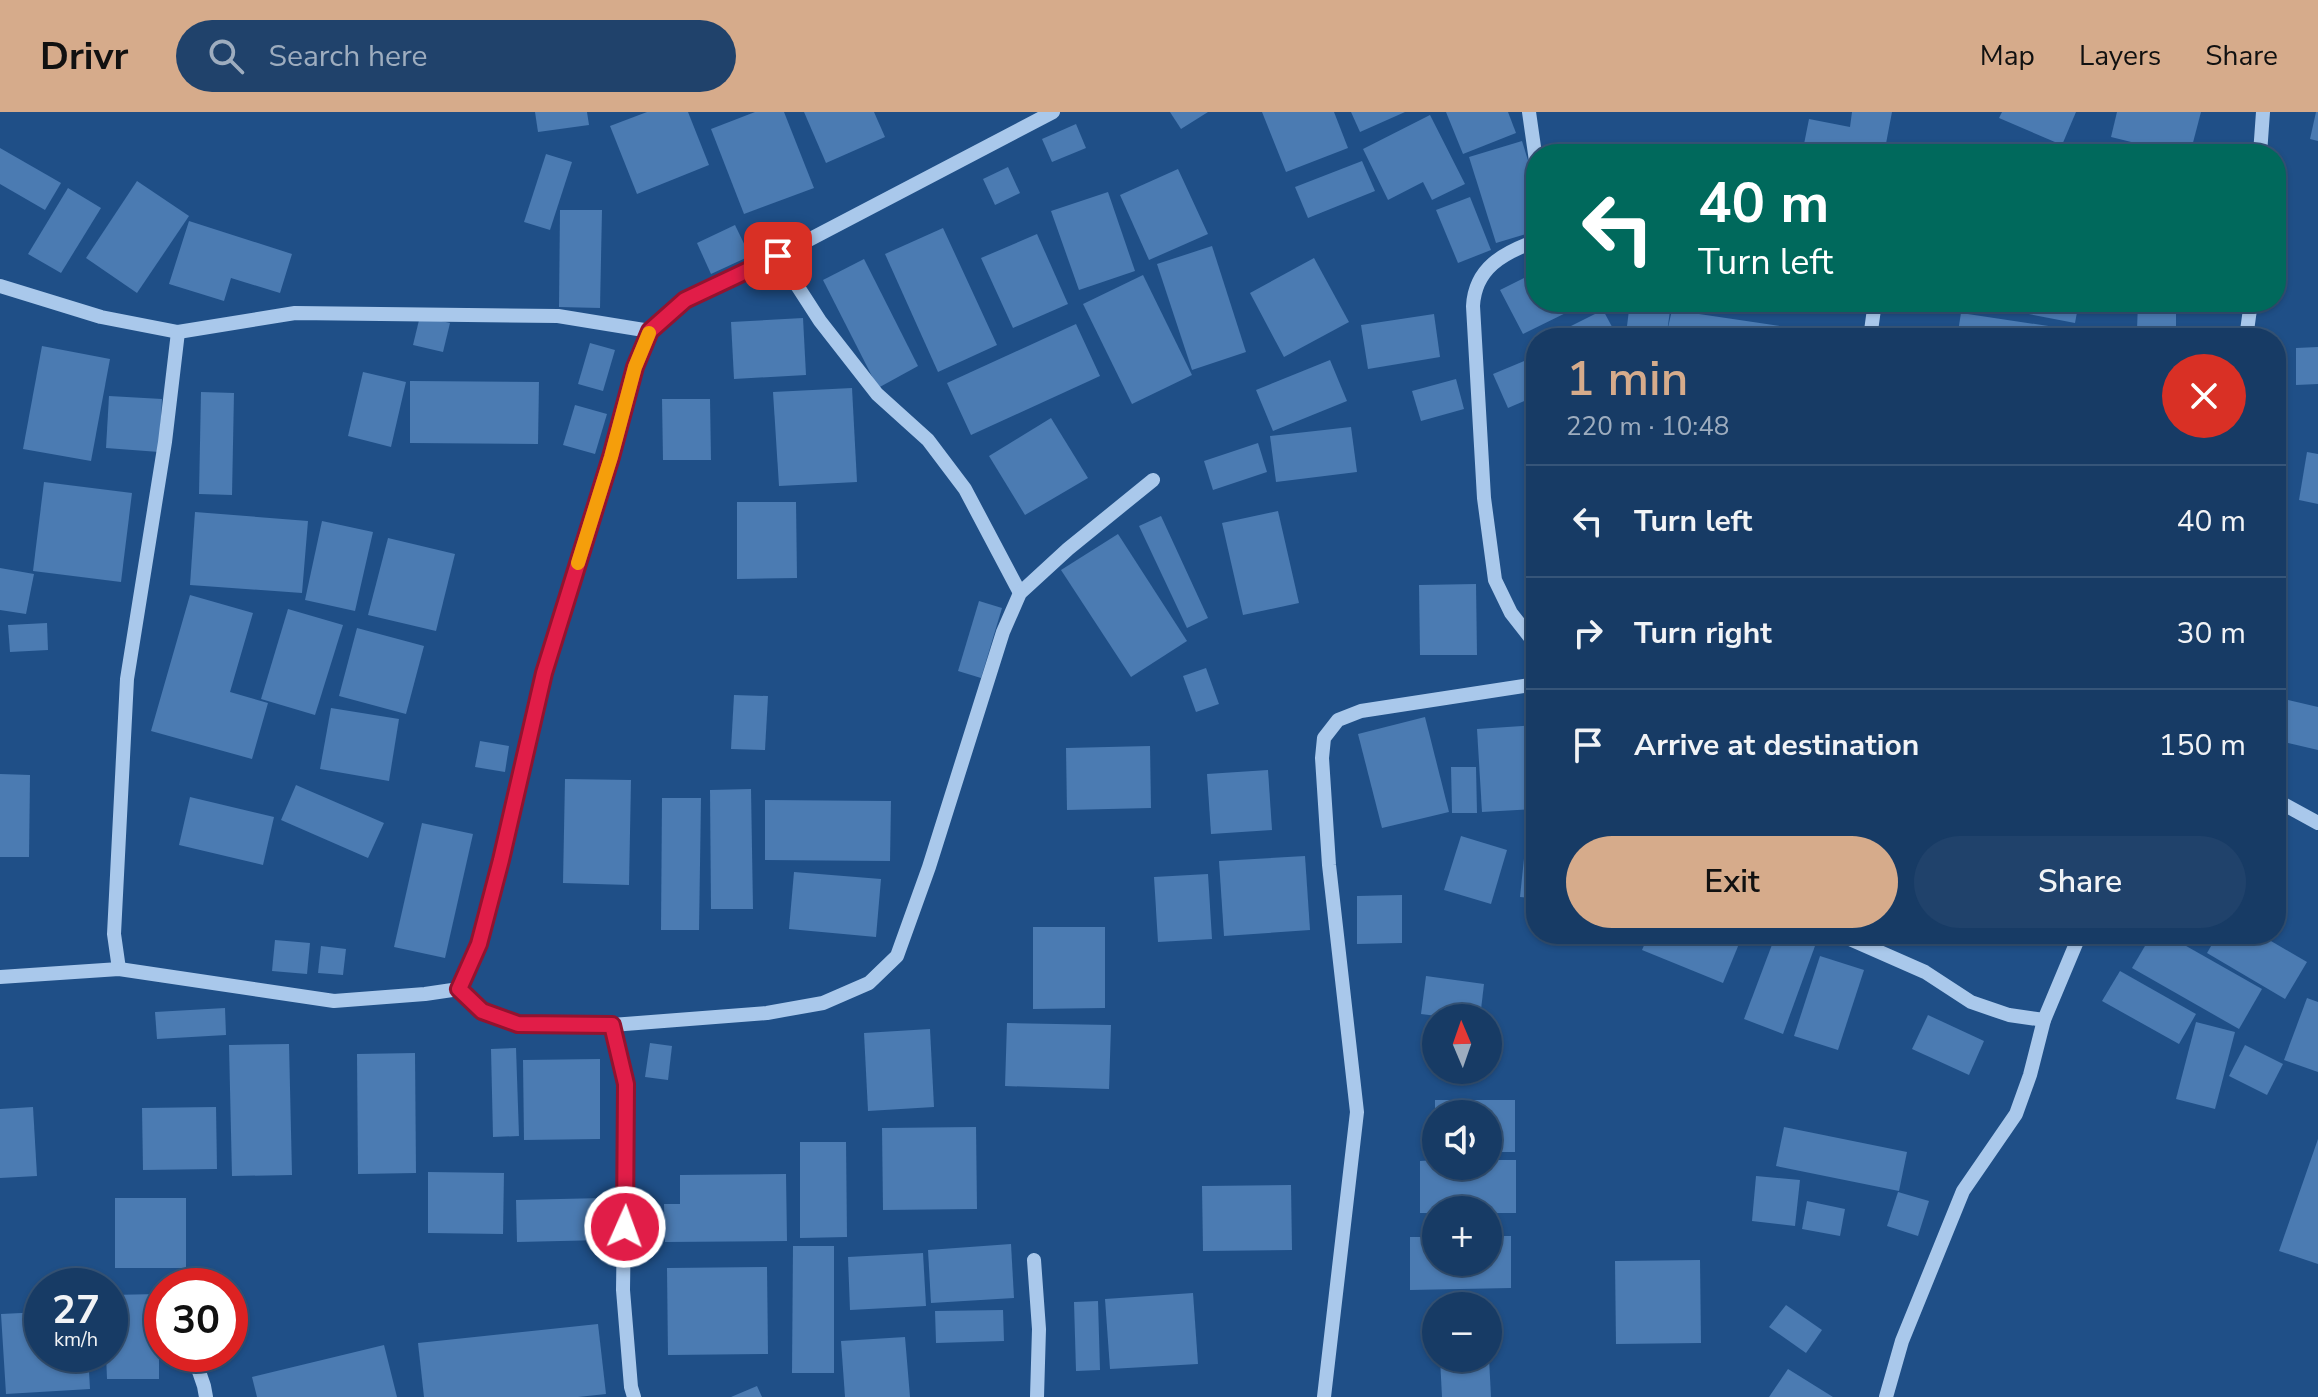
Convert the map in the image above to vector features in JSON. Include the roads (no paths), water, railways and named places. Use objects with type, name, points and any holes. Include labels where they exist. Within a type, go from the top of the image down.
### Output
[{"type":"street","points":[[459,989],[479,944],[544,673],[611,457],[635,367],[650,331],[685,300],[778,256],[1053,112]]},
{"type":"street","points":[[1529,112],[1534,144]]},
{"type":"street","points":[[2261,144],[2263,112]]},
{"type":"street","points":[[1526,244],[1507,251],[1481,276],[1474,291],[1473,306],[1484,498],[1495,580],[1511,613],[1526,632]]},
{"type":"street","points":[[778,256],[820,321],[877,394],[928,440],[965,489],[1020,593]]},
{"type":"street","points":[[0,286],[101,317],[178,332],[295,313],[558,316],[650,331]]},
{"type":"street","points":[[119,969],[114,934],[127,679],[165,442],[178,332]]},
{"type":"street","points":[[459,989],[482,1011],[518,1024],[612,1025],[767,1013],[823,1003],[869,983],[897,956],[929,867],[1003,632],[1020,593],[1068,549],[1153,480]]},
{"type":"street","points":[[1324,1397],[1357,1112],[1329,865],[1322,758],[1324,738],[1338,720],[1361,711],[1526,686]]},
{"type":"street","points":[[2286,805],[2318,823]]},
{"type":"street","points":[[1861,944],[1925,972],[1971,1002],[2009,1015],[2044,1020]]},
{"type":"street","points":[[1886,1397],[1902,1341],[1963,1191],[2016,1114],[2044,1020],[2076,944]]},
{"type":"street","points":[[0,977],[119,969],[334,1001],[459,989]]},
{"type":"street","points":[[612,1025],[626,1084],[623,1290],[634,1397]]},
{"type":"street","points":[[1034,1260],[1039,1329],[1037,1397]]},
{"type":"street","points":[[199,1372],[206,1397]]}]
